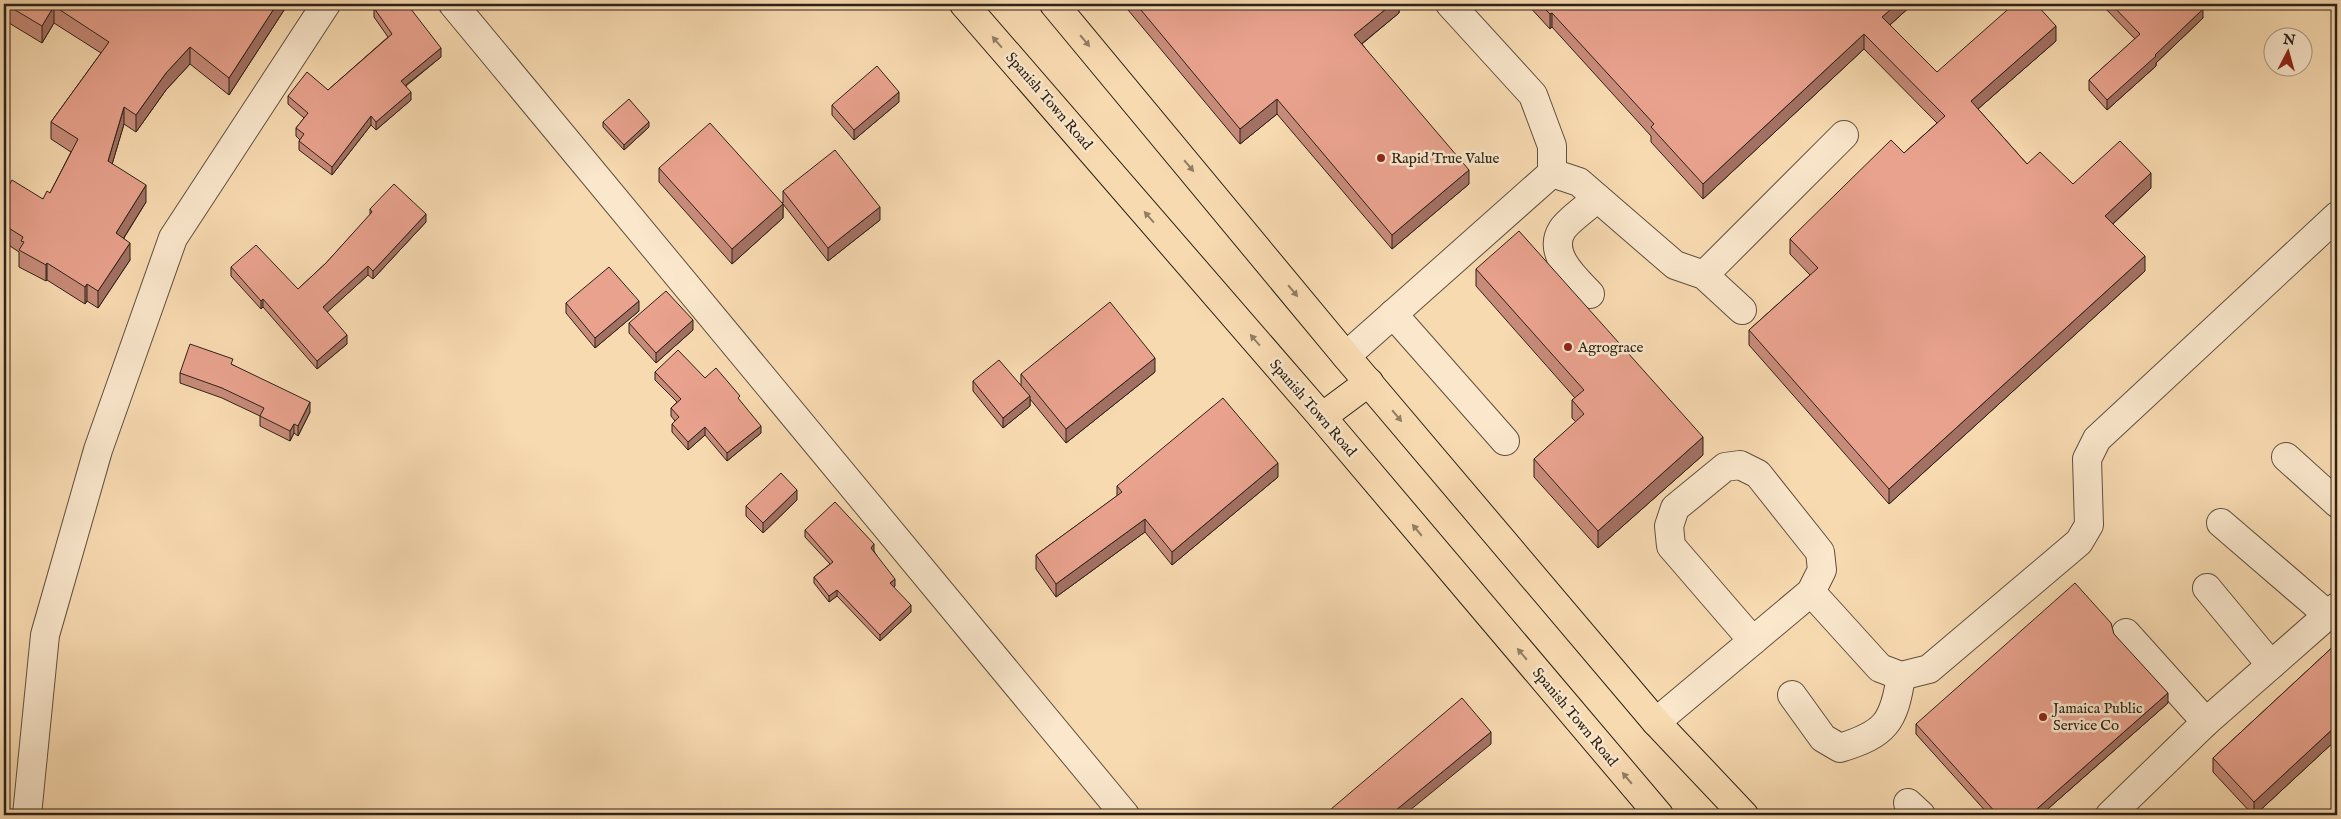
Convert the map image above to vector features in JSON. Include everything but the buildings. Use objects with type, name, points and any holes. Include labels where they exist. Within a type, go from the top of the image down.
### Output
[{"type":"highway","name":"Spanish Town Road","points":[[964,4],[1322,417],[1658,815]]},
{"type":"highway","points":[[1054,4],[1346,356],[1656,722],[1744,815]]},
{"type":"highway","points":[[1322,417],[1369,382]]},
{"type":"street","points":[[27,815],[45,635],[98,450],[173,238],[326,4]]},
{"type":"street","points":[[454,4],[1125,815]]},
{"type":"street","points":[[1346,356],[1552,173],[1552,146],[1533,95],[1450,4]]},
{"type":"street","points":[[1704,275],[1844,135]]},
{"type":"street","points":[[1552,173],[1579,182],[1676,265],[1704,275],[1742,310]]},
{"type":"street","points":[[1590,294],[1572,275],[1561,259],[1559,245],[1562,231],[1597,198]]},
{"type":"street","points":[[1811,592],[1880,668],[1901,676],[1929,669],[2079,542],[2089,525],[2086,459],[2097,439],[2337,216]]},
{"type":"street","points":[[1393,314],[1504,441]]},
{"type":"street","points":[[2286,456],[2337,503]]},
{"type":"street","points":[[1656,722],[1753,641],[1811,592],[1822,570],[1820,552],[1758,474],[1740,465],[1725,467],[1675,508],[1669,526],[1671,546],[1753,641]]},
{"type":"street","points":[[2110,815],[2206,722],[2333,611],[2221,523]]},
{"type":"street","points":[[2207,588],[2271,665]]},
{"type":"street","points":[[2126,633],[2206,722]]},
{"type":"street","points":[[1792,695],[1823,738],[1840,748],[1868,739],[1887,723],[1897,700],[1901,676]]},
{"type":"place","name":"Rapid True Value","points":[[1381,158]]},
{"type":"place","name":"Agrograce","points":[[1568,347]]},
{"type":"place","name":"Jamaica Public Service Co","points":[[2043,717]]}]
